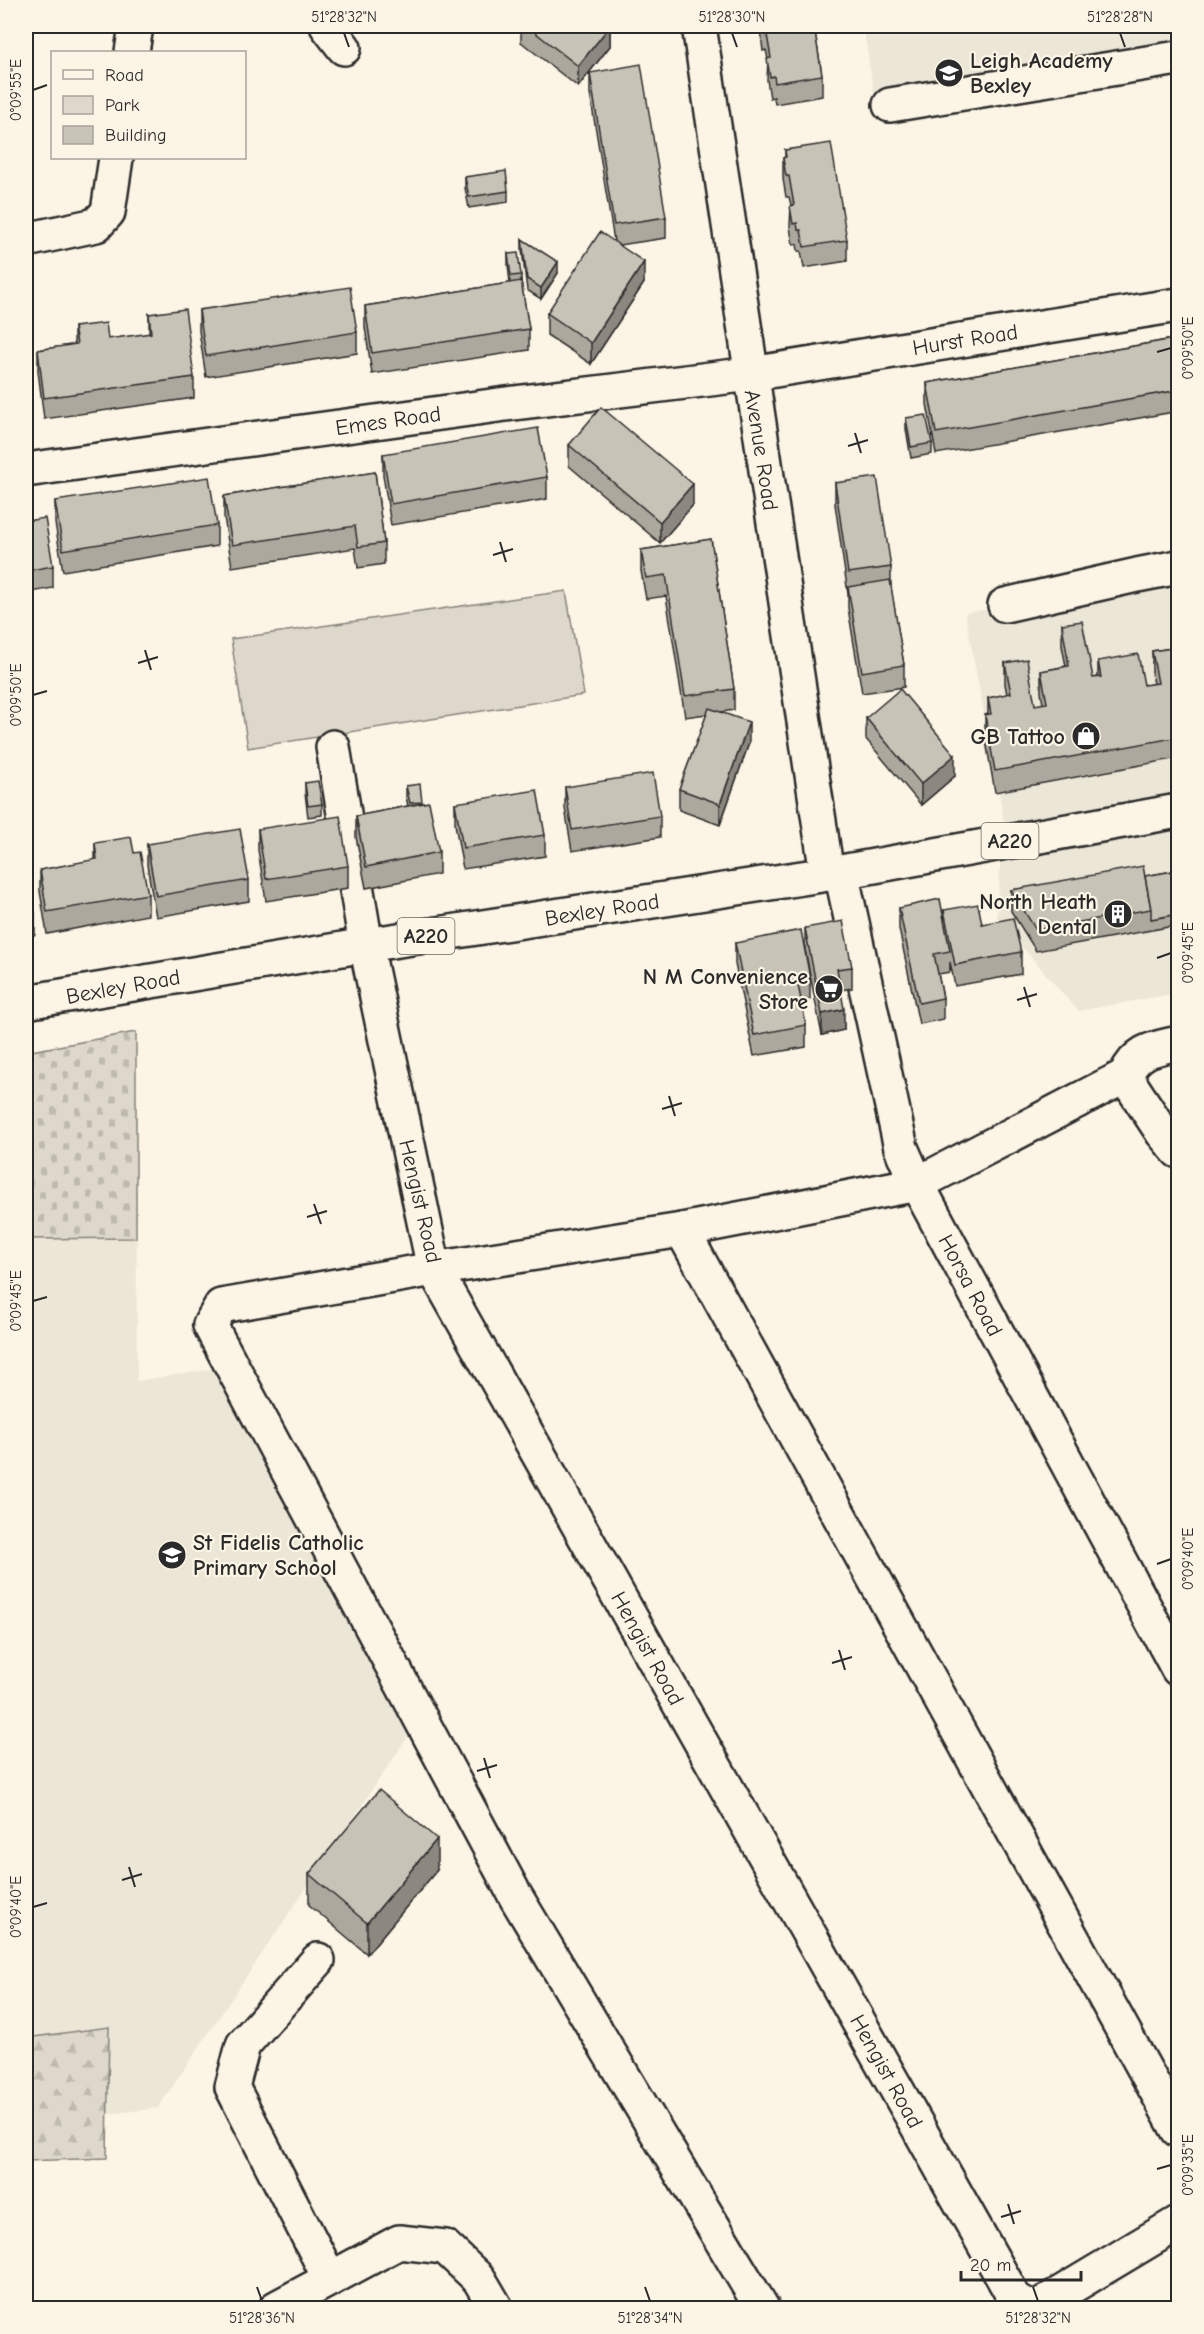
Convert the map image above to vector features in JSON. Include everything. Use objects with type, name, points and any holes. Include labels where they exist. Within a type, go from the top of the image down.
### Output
[{"type":"street","points":[[132,51],[136,26]]},
{"type":"street","name":"Avenue Road","points":[[699,26],[751,374],[834,873]]},
{"type":"street","points":[[890,105],[1179,57]]},
{"type":"street","points":[[26,240],[96,225],[108,212],[116,159]]},
{"type":"street","name":"Hurst Road","points":[[751,374],[1179,305]]},
{"type":"street","name":"Emes Road","points":[[26,470],[494,405],[751,374]]},
{"type":"street","points":[[1005,605],[1137,574],[1179,567]]},
{"type":"street","name":"Hengist Road","points":[[333,747],[366,945],[434,1269],[1015,2299],[1034,2308]]},
{"type":"street","name":"Bexley Road","points":[[26,1002],[366,945],[834,873],[1179,811]]},
{"type":"street","name":"Horsa Road","points":[[834,873],[901,1148],[916,1184],[1179,1669]]},
{"type":"street","points":[[762,2308],[516,1897],[210,1325],[220,1306],[682,1230],[916,1184],[1125,1076],[1132,1061],[1152,1048],[1179,1043]]},
{"type":"street","points":[[1125,1076],[1162,1132],[1179,1150]]},
{"type":"street","points":[[682,1230],[1179,2130]]},
{"type":"street","points":[[318,1960],[243,2045],[232,2087],[330,2279]]},
{"type":"street","points":[[1034,2308],[1179,2223]]},
{"type":"street","points":[[276,2308],[399,2242],[445,2247],[479,2279],[496,2308]]},
{"type":"shaded area","name":"Leigh Academy Bexley","points":[[863,26],[1178,26],[1178,48],[875,99]]},
{"type":"shaded area","points":[[1178,577],[1178,993],[1078,1011],[997,918],[1003,815],[965,613]]},
{"type":"shaded area","name":"St Fidelis Catholic Primary School","points":[[136,1032],[137,1381],[218,1368],[413,1729],[158,2108],[26,2124],[26,1052]]},
{"type":"green space","points":[[566,591],[584,695],[248,748],[231,639]]},
{"type":"green space","points":[[136,1032],[136,1238],[26,1239],[26,1052]]},
{"type":"green space","points":[[109,2027],[107,2158],[26,2161],[26,2038]]},
{"type":"building","points":[[527,26],[610,26],[578,66]]},
{"type":"building","points":[[762,26],[814,26],[822,75],[775,83],[774,76],[770,77],[767,59],[771,58],[766,29]]},
{"type":"building","points":[[641,64],[666,217],[614,225],[590,73]]},
{"type":"building","points":[[831,143],[847,240],[804,247],[801,230],[798,230],[797,223],[793,224],[790,206],[794,205],[783,158],[786,157],[785,150]]},
{"type":"building","points":[[506,171],[508,191],[469,197],[465,177]]},
{"type":"building","points":[[600,232],[644,262],[591,343],[547,313]]},
{"type":"building","points":[[522,239],[558,262],[541,288],[527,279]]},
{"type":"building","points":[[518,253],[521,275],[511,276],[508,254]]},
{"type":"building","points":[[521,281],[529,329],[372,353],[365,306]]},
{"type":"building","points":[[350,287],[357,332],[206,356],[199,310]]},
{"type":"building","points":[[185,309],[194,377],[44,398],[38,350],[77,344],[74,327],[106,323],[108,339],[151,333],[149,314]]},
{"type":"building","points":[[1179,338],[1179,390],[936,433],[927,383]]},
{"type":"building","points":[[601,407],[693,484],[660,522],[569,445]]},
{"type":"building","points":[[926,415],[932,443],[911,447],[906,418]]},
{"type":"building","points":[[538,428],[547,477],[391,504],[383,454]]},
{"type":"building","points":[[375,472],[384,543],[358,547],[355,526],[232,545],[224,496]]},
{"type":"building","points":[[209,477],[217,525],[63,550],[55,501]]},
{"type":"building","points":[[877,477],[891,567],[848,573],[835,483]]},
{"type":"building","points":[[45,518],[53,566],[26,571],[26,521]]},
{"type":"building","points":[[711,539],[734,689],[685,696],[666,575],[646,578],[641,550]]},
{"type":"building","points":[[890,580],[904,665],[862,672],[848,587]]},
{"type":"building","points":[[1082,621],[1093,678],[1101,677],[1098,661],[1138,654],[1144,685],[1158,683],[1152,651],[1179,647],[1179,737],[995,771],[985,715],[991,714],[988,698],[1011,693],[1005,663],[1027,659],[1035,705],[1047,703],[1041,671],[1069,666],[1062,624]]},
{"type":"building","points":[[900,689],[955,755],[921,784],[866,718]]},
{"type":"building","points":[[709,708],[749,722],[720,804],[679,789]]},
{"type":"building","points":[[653,773],[660,816],[572,830],[565,787]]},
{"type":"building","points":[[318,781],[322,804],[308,806],[305,783]]},
{"type":"building","points":[[420,784],[422,802],[410,803],[406,786]]},
{"type":"building","points":[[537,790],[545,835],[463,848],[455,803]]},
{"type":"building","points":[[429,802],[439,852],[366,867],[356,816]]},
{"type":"building","points":[[340,816],[348,866],[266,879],[258,829]]},
{"type":"building","points":[[240,829],[249,880],[156,896],[147,844]]},
{"type":"building","points":[[131,837],[134,853],[140,852],[148,894],[47,912],[40,870],[97,859],[95,843]]},
{"type":"building","points":[[1143,866],[1151,909],[1036,930],[1011,890]]},
{"type":"building","points":[[1179,870],[1179,914],[1151,919],[1145,876]]},
{"type":"building","points":[[26,871],[35,914],[26,916]]},
{"type":"building","points":[[940,899],[950,951],[934,954],[943,998],[919,1003],[899,908]]},
{"type":"building","points":[[978,904],[982,924],[1013,918],[1021,952],[955,965],[944,910]]},
{"type":"building","name":"N M Convenience Store","points":[[843,921],[852,967],[837,969],[844,1009],[822,1014],[805,928]]},
{"type":"building","points":[[801,930],[810,978],[797,980],[806,1025],[754,1035],[735,943]]},
{"type":"building","points":[[379,1790],[437,1839],[367,1923],[309,1874]]},
{"type":"place","name":"Leigh Academy Bexley","points":[[949,73]]},
{"type":"place","name":"GB Tattoo","points":[[1086,736]]},
{"type":"place","name":"North Heath Dental","points":[[1118,914]]},
{"type":"place","name":"N M Convenience Store","points":[[829,989]]},
{"type":"place","name":"St Fidelis Catholic Primary School","points":[[172,1555]]}]
